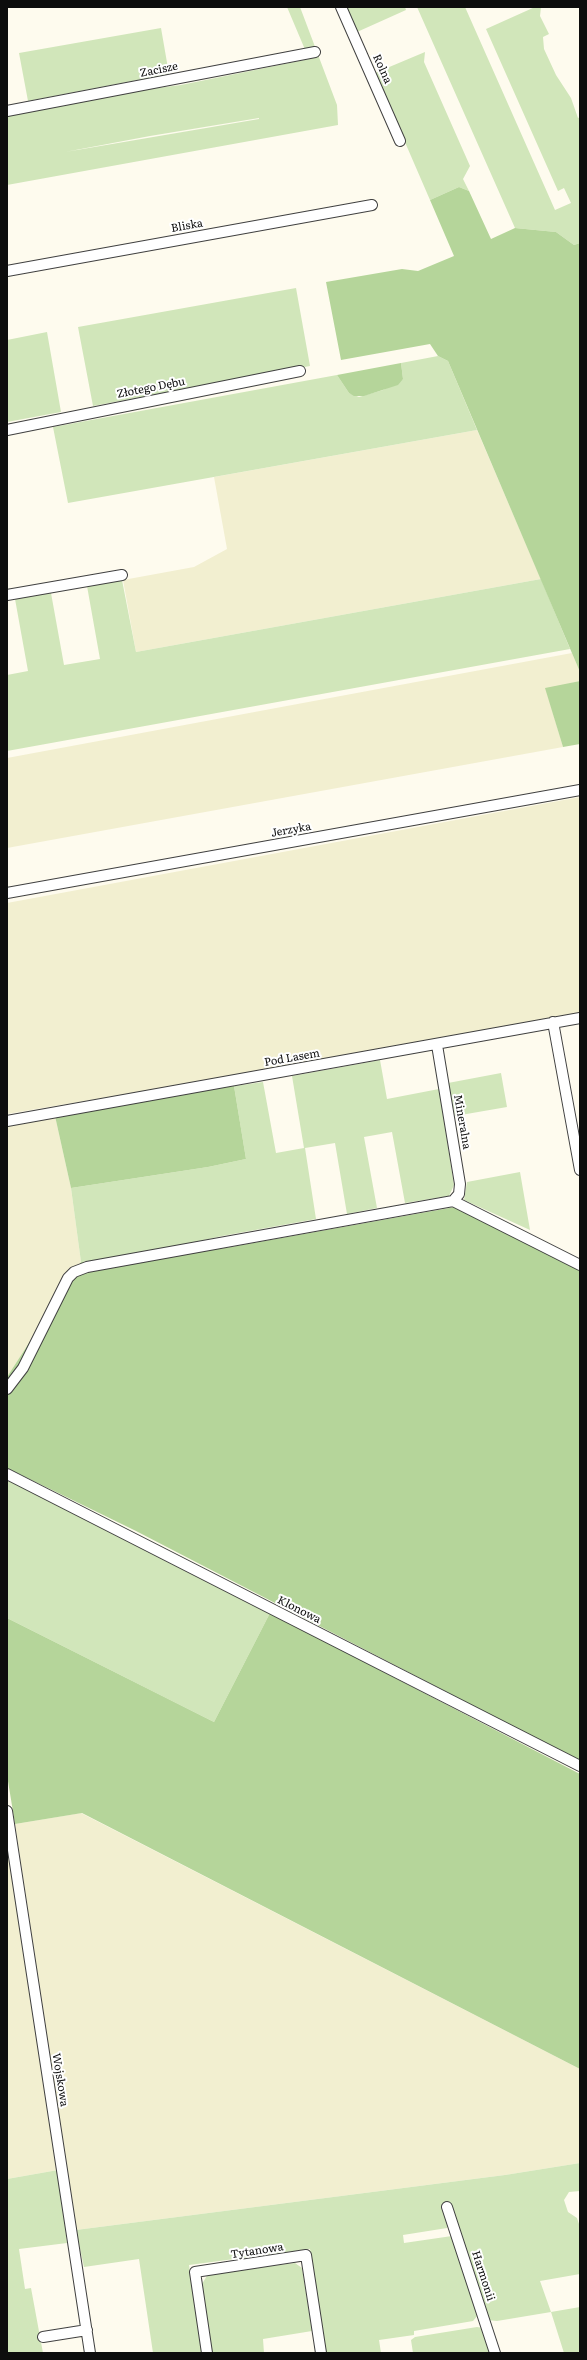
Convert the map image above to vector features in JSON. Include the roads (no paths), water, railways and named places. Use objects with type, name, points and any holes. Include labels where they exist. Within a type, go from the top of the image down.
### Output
[{"type":"street","name":"Rolna","points":[[341,7],[400,141]]},
{"type":"street","name":"Zacisze","points":[[7,111],[315,52]]},
{"type":"street","name":"Bliska","points":[[7,271],[372,205]]},
{"type":"street","name":"Złotego Dębu","points":[[7,430],[300,372]]},
{"type":"street","points":[[7,595],[122,576]]},
{"type":"street","name":"Jerzyka","points":[[7,893],[580,790]]},
{"type":"street","name":"Pod Lasem","points":[[7,1120],[580,1018]]},
{"type":"street","points":[[553,1022],[580,1170]]},
{"type":"street","name":"Mineralna","points":[[437,1044],[460,1184],[459,1194],[453,1201]]},
{"type":"street","points":[[7,1389],[23,1368],[63,1287],[74,1272],[81,1268],[453,1201],[580,1265]]},
{"type":"street","name":"Klonowa","points":[[7,1474],[580,1766]]},
{"type":"street","name":"Wojskowa","points":[[7,1811],[90,2353]]},
{"type":"street","name":"Harmonii","points":[[447,2207],[495,2353]]},
{"type":"street","name":"Tytanowa","points":[[207,2353],[195,2272],[306,2255],[321,2353]]},
{"type":"street","points":[[43,2337],[87,2330]]}]
